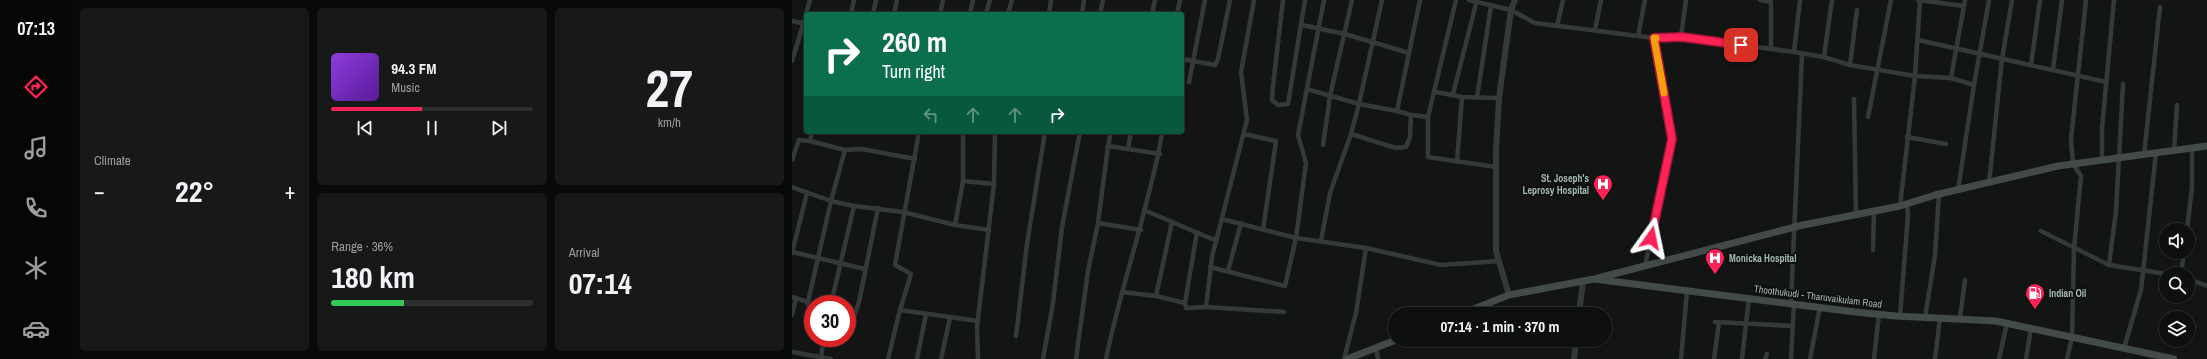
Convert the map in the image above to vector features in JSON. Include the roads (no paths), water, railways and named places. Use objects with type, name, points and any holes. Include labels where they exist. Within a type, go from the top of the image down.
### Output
[{"type":"main road","points":[[1594,279],[1795,228],[1903,205],[1939,194],[1989,182],[2072,164],[2207,146]]},
{"type":"main road","name":"Thoothukudi - Tharuvaikulam Road","points":[[1479,307],[1509,295],[1594,279],[1879,314],[1925,318],[1960,318],[2007,323],[2174,359]]},
{"type":"main road","points":[[1346,359],[1388,343]]},
{"type":"street","points":[[807,12],[810,0]]},
{"type":"street","points":[[851,12],[854,0]]},
{"type":"street","points":[[874,12],[876,0]]},
{"type":"street","points":[[894,12],[897,0]]},
{"type":"street","points":[[940,12],[943,0]]},
{"type":"street","points":[[970,12],[973,0]]},
{"type":"street","points":[[987,12],[990,0]]},
{"type":"street","points":[[1009,12],[1012,0]]},
{"type":"street","points":[[1049,12],[1052,0]]},
{"type":"street","points":[[1082,12],[1084,0]]},
{"type":"street","points":[[1100,12],[1103,0]]},
{"type":"street","points":[[1152,12],[1155,0]]},
{"type":"street","points":[[1177,12],[1180,0]]},
{"type":"street","points":[[1188,82],[1205,0]]},
{"type":"street","points":[[1184,59],[1215,65],[1218,59],[1230,0]]},
{"type":"street","points":[[1206,307],[1210,267],[1247,120],[1241,72],[1254,0]]},
{"type":"street","points":[[1283,0],[1272,100],[1278,105],[1288,104],[1305,0]]},
{"type":"street","points":[[1210,267],[1286,286],[1296,238],[1306,163],[1298,135],[1324,0]]},
{"type":"street","points":[[1323,145],[1330,96],[1352,0]]},
{"type":"street","points":[[1321,241],[1330,193],[1351,134],[1359,104],[1382,0]]},
{"type":"street","points":[[1397,111],[1420,0]]},
{"type":"street","points":[[1456,0],[1436,92],[1428,117],[1428,157],[1496,167]]},
{"type":"street","points":[[1469,0],[1511,10],[1535,23],[1654,38],[1682,37],[1794,52],[1824,57],[1850,65],[1915,76],[1951,78],[1974,85]]},
{"type":"street","points":[[1509,295],[1496,251],[1496,167],[1499,98],[1511,10],[1515,0]]},
{"type":"street","points":[[1557,26],[1563,0]]},
{"type":"street","points":[[1595,30],[1601,0]]},
{"type":"street","points":[[1638,36],[1645,0]]},
{"type":"street","points":[[1682,37],[1686,0]]},
{"type":"street","points":[[1760,0],[1771,2],[1771,49]]},
{"type":"street","points":[[1794,52],[1800,0]]},
{"type":"street","points":[[1824,57],[1832,0]]},
{"type":"street","points":[[1868,117],[1891,0]]},
{"type":"street","points":[[1900,316],[1907,219],[1903,205],[1906,137],[1915,76],[1919,0],[1964,6]]},
{"type":"street","points":[[1951,78],[1965,0]]},
{"type":"street","points":[[1958,190],[1979,53],[1989,0]]},
{"type":"street","points":[[1989,182],[2002,59],[2012,0]]},
{"type":"street","points":[[2031,64],[2040,0]]},
{"type":"street","points":[[2052,68],[2062,0]]},
{"type":"street","points":[[2067,359],[2072,337],[2074,248],[2081,176],[2072,164],[2072,139],[2077,75],[2086,0]]},
{"type":"street","points":[[2102,160],[2102,128],[2114,0]]},
{"type":"street","points":[[1453,94],[1476,1]]},
{"type":"street","points":[[1477,98],[1491,6]]},
{"type":"street","points":[[2144,155],[2160,7]]},
{"type":"street","points":[[1850,65],[1858,10]]},
{"type":"street","points":[[792,21],[804,24]]},
{"type":"street","points":[[1302,25],[1345,34],[1409,53]]},
{"type":"street","points":[[792,61],[804,27]]},
{"type":"street","points":[[1646,266],[1672,139],[1654,38]]},
{"type":"street","points":[[1918,40],[2002,59],[2052,68],[2106,82]]},
{"type":"street","points":[[1791,359],[1794,326],[1792,303],[1802,54]]},
{"type":"street","points":[[2109,265],[2116,211],[2122,84]]},
{"type":"street","points":[[1307,90],[1359,104],[1428,117]]},
{"type":"street","points":[[1436,92],[1453,94],[1462,97],[1499,98]]},
{"type":"street","points":[[1457,162],[1462,97]]},
{"type":"street","points":[[1854,99],[1856,214]]},
{"type":"street","points":[[2174,150],[2177,105]]},
{"type":"street","points":[[1351,134],[1396,148],[1406,147],[1410,137],[1411,115]]},
{"type":"street","points":[[810,141],[812,134]]},
{"type":"street","points":[[888,359],[900,310],[911,274],[895,265],[903,212],[915,159],[918,134]]},
{"type":"street","points":[[955,225],[963,181],[963,134]]},
{"type":"street","points":[[978,359],[978,322],[994,184],[995,134]]},
{"type":"street","points":[[1016,336],[1027,244],[1045,134]]},
{"type":"street","points":[[1043,359],[1062,226],[1080,134]]},
{"type":"street","points":[[1076,359],[1088,271],[1098,223],[1110,134]]},
{"type":"street","points":[[1128,149],[1131,134]]},
{"type":"street","points":[[1106,359],[1122,292],[1141,230],[1144,210],[1160,154],[1162,134]]},
{"type":"street","points":[[1244,134],[1276,141],[1263,230]]},
{"type":"street","points":[[1906,137],[1946,144]]},
{"type":"street","points":[[792,160],[799,140],[810,141],[845,150],[862,149],[915,159]]},
{"type":"street","points":[[1108,146],[1160,154]]},
{"type":"street","points":[[2188,223],[2192,187],[2192,148]]},
{"type":"street","points":[[809,295],[831,201],[845,150]]},
{"type":"street","points":[[2124,348],[2141,290],[2156,153]]},
{"type":"street","points":[[963,181],[994,184]]},
{"type":"street","points":[[792,187],[831,201],[854,206],[903,212],[955,225],[989,230]]},
{"type":"street","points":[[807,193],[792,252],[865,269]]},
{"type":"street","points":[[1925,318],[1935,255],[1939,194]]},
{"type":"street","points":[[833,295],[854,206]]},
{"type":"street","points":[[856,308],[878,208]]},
{"type":"street","points":[[1144,210],[1217,239]]},
{"type":"street","points":[[1873,250],[1874,212]]},
{"type":"street","points":[[1222,219],[1296,238],[1366,248],[1441,265],[1499,261]]},
{"type":"street","points":[[1156,296],[1172,222]]},
{"type":"street","points":[[1098,223],[1141,230]]},
{"type":"street","points":[[1228,271],[1241,223]]},
{"type":"street","points":[[2040,231],[2109,265],[2159,273]]},
{"type":"street","points":[[1197,232],[1184,303],[1186,308],[1191,309],[1206,307],[1284,312]]},
{"type":"street","points":[[1346,359],[1356,313],[1366,248]]},
{"type":"street","points":[[1960,318],[1965,280]]},
{"type":"street","points":[[1580,307],[1583,281]]},
{"type":"street","points":[[2195,282],[2207,286]]},
{"type":"street","points":[[1681,359],[1687,291]]},
{"type":"street","points":[[1122,292],[1156,296],[1184,303]]},
{"type":"street","points":[[792,315],[794,298],[804,301]]},
{"type":"street","points":[[1742,359],[1749,298]]},
{"type":"street","points":[[1810,359],[1820,307]]},
{"type":"street","points":[[900,310],[978,322]]},
{"type":"street","points":[[917,359],[926,314]]},
{"type":"street","points":[[1874,359],[1879,314]]},
{"type":"street","points":[[940,359],[950,318]]},
{"type":"street","points":[[1935,359],[1940,318]]},
{"type":"street","points":[[1714,359],[1717,322],[1747,325],[1794,326]]},
{"type":"street","points":[[1999,359],[2007,323]]},
{"type":"street","points":[[2026,359],[2031,328]]},
{"type":"street","points":[[821,357],[823,347]]},
{"type":"street","points":[[1574,359],[1575,347]]},
{"type":"street","points":[[1376,348],[1378,359]]},
{"type":"street","points":[[792,352],[831,359]]},
{"type":"place","name":"St. Joseph's Leprosy Hospital","points":[[1603,201]]},
{"type":"place","name":"Monicka Hospital","points":[[1715,275]]},
{"type":"place","name":"Indian Oil","points":[[2035,310]]}]
